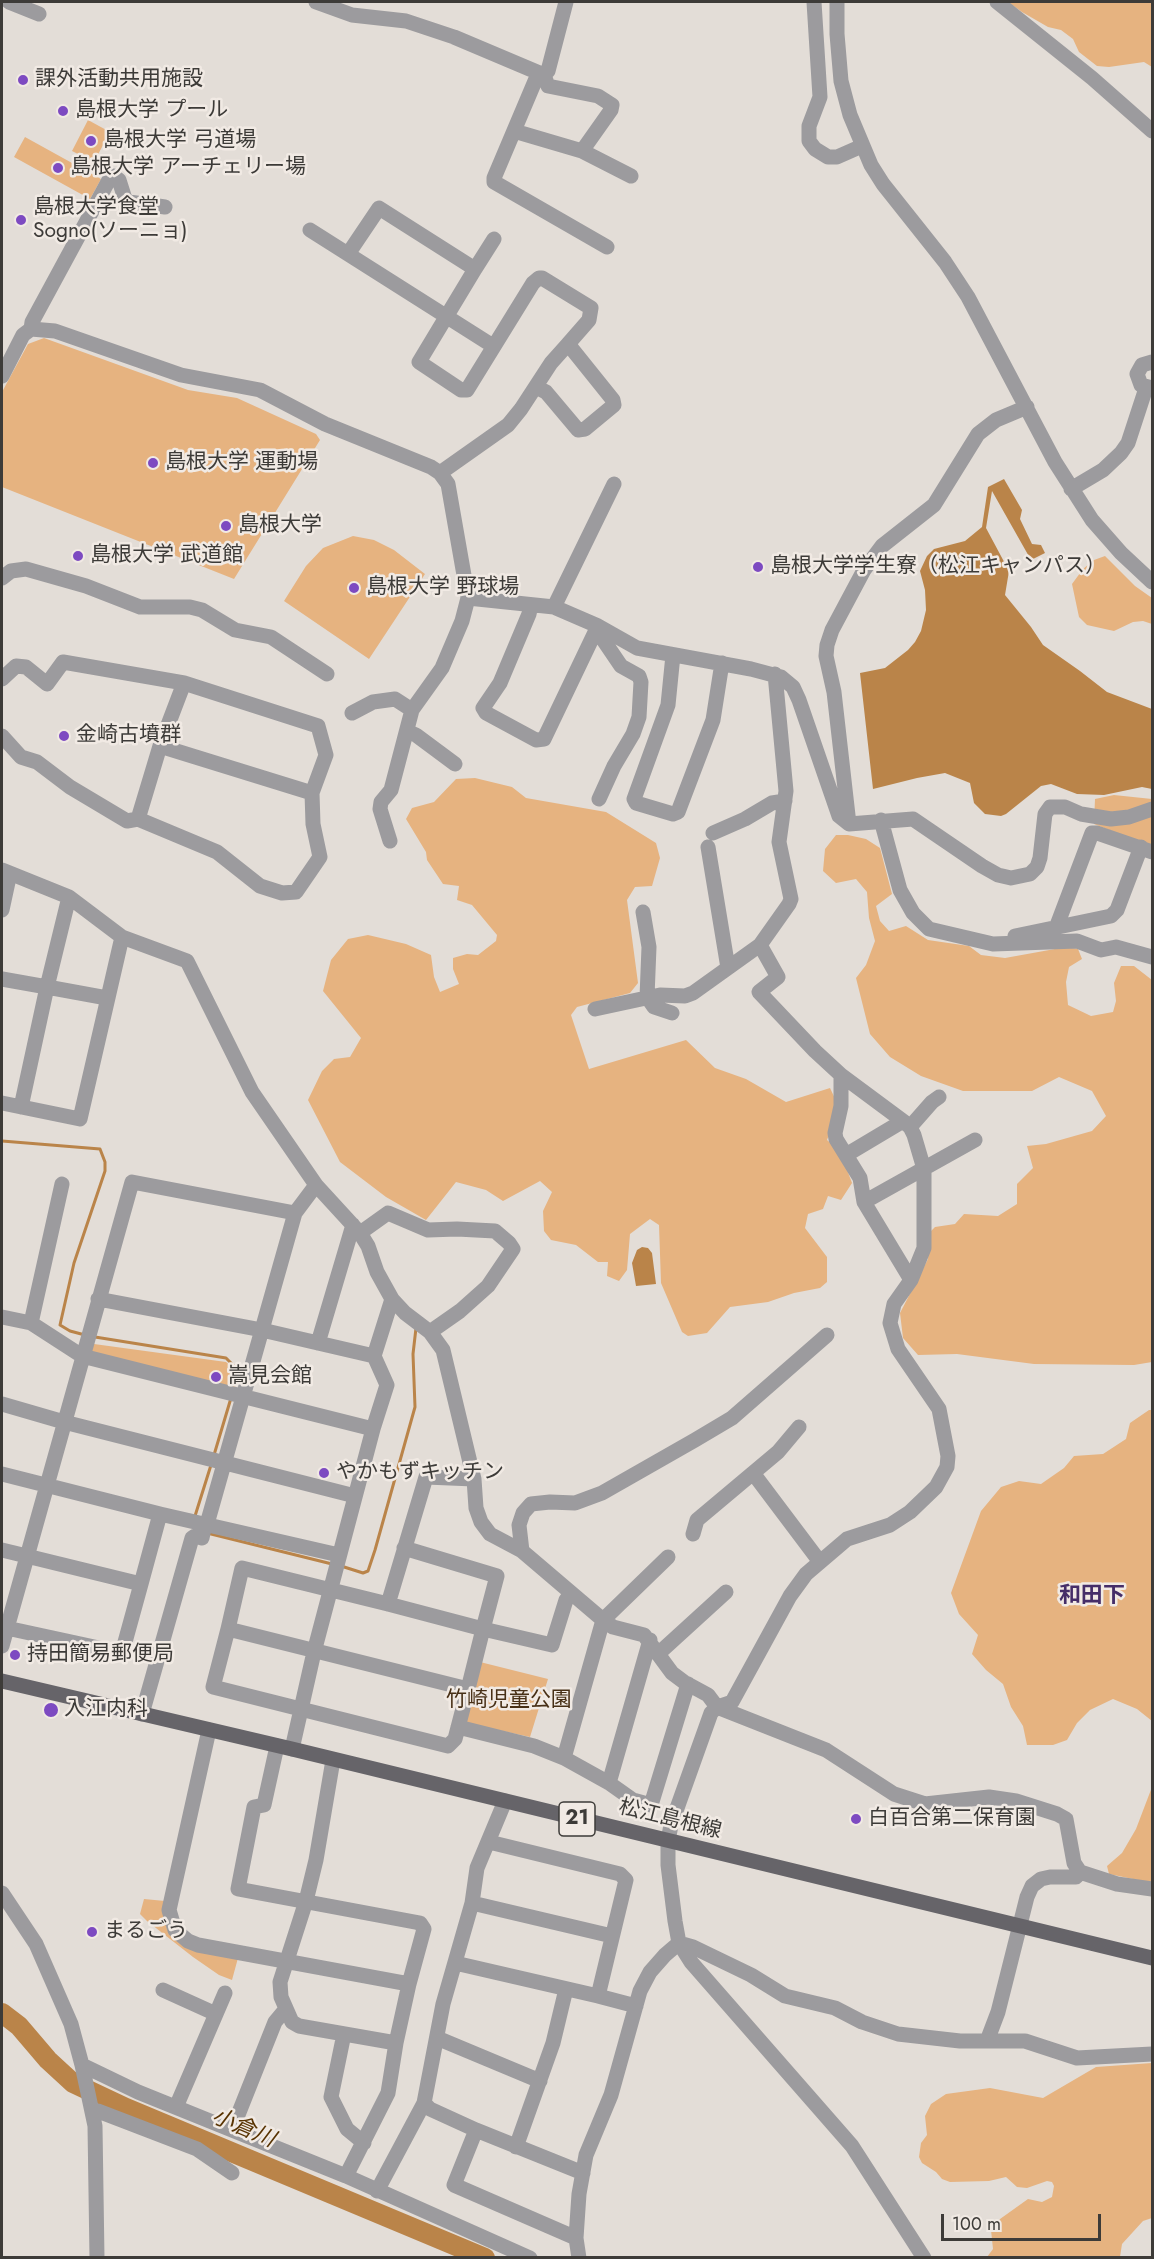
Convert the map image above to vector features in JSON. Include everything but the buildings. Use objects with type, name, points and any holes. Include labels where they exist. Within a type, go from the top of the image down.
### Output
[{"type":"main road","name":"松江島根線","points":[[2,1681],[285,1747],[1152,1958]]},
{"type":"street","points":[[9,2],[39,14]]},
{"type":"street","points":[[316,2],[352,15],[406,21],[454,37],[541,75],[551,88],[598,96],[612,105],[611,110],[582,151]]},
{"type":"street","points":[[566,2],[548,70],[541,75],[514,131],[494,178],[495,184],[560,218],[608,247]]},
{"type":"street","points":[[814,2],[820,97],[809,126],[809,141],[815,149],[828,157],[837,157],[862,146]]},
{"type":"street","points":[[837,2],[841,81],[850,115],[862,146],[883,184],[945,262],[968,297],[1071,489],[1092,520],[1121,553],[1152,582]]},
{"type":"street","points":[[997,2],[1092,78],[1152,131]]},
{"type":"street","points":[[514,131],[582,151],[631,176]]},
{"type":"street","points":[[2,376],[23,336],[31,329],[32,322],[110,178],[114,176],[119,180],[125,199],[129,202],[165,207]]},
{"type":"street","points":[[348,254],[379,208],[475,270]]},
{"type":"street","points":[[310,230],[493,346]]},
{"type":"street","points":[[440,473],[508,425],[551,363],[589,320],[591,308],[546,280],[538,278],[467,390],[461,390],[419,362],[494,239]]},
{"type":"street","points":[[31,329],[55,331],[181,375],[260,390],[325,424],[420,463],[440,473],[448,484],[468,598],[462,621],[442,668],[412,710],[391,790],[381,802],[380,810],[390,841]]},
{"type":"street","points":[[536,387],[546,392],[578,430],[585,429],[613,407],[613,400],[568,344]]},
{"type":"street","points":[[1071,489],[1103,470],[1128,443],[1149,388],[1138,381],[1137,371],[1144,363],[1152,362]]},
{"type":"street","points":[[849,824],[834,692],[826,656],[831,630],[864,570],[882,546],[934,505],[978,434],[996,420],[1027,407]]},
{"type":"street","points":[[554,607],[614,484]]},
{"type":"street","points":[[2,578],[11,571],[26,569],[86,586],[140,607],[190,607],[202,610],[235,630],[271,637],[327,674]]},
{"type":"street","points":[[468,598],[554,607],[598,626],[628,645],[775,674],[793,687],[799,700],[839,816],[849,824],[913,819],[998,875],[1011,878],[1030,873],[1037,867],[1045,814],[1050,807],[1065,807],[1089,816],[1111,819],[1129,817],[1152,809]]},
{"type":"street","points":[[531,605],[500,683],[483,708],[486,713],[536,740],[544,739],[598,626]]},
{"type":"street","points":[[598,626],[604,641],[621,666],[639,676],[641,682],[639,717],[633,734],[614,766],[599,799]]},
{"type":"street","points":[[673,655],[668,705],[634,799],[636,803],[673,813],[678,812],[713,720],[722,663]]},
{"type":"street","points":[[2,679],[16,666],[27,667],[46,684],[63,662],[184,683],[318,726],[326,755],[312,793],[313,824],[320,857],[296,892],[282,893],[260,886],[217,852],[138,819],[127,821],[70,787],[37,762],[21,757],[2,736]]},
{"type":"street","points":[[595,1009],[647,997],[685,996],[693,993],[760,945],[791,898],[779,842],[786,791],[775,674]]},
{"type":"street","points":[[138,819],[160,746],[184,683]]},
{"type":"street","points":[[352,713],[373,702],[395,699],[412,710]]},
{"type":"street","points":[[407,731],[416,735],[455,764]]},
{"type":"street","points":[[160,746],[312,793]]},
{"type":"street","points":[[728,968],[711,840],[772,803],[785,801]]},
{"type":"street","points":[[881,820],[900,890],[923,926],[993,944],[1077,941],[1101,950],[1116,947],[1152,957]]},
{"type":"street","points":[[993,944],[1014,936],[1056,928],[1114,914],[1147,849],[1092,833],[1056,928]]},
{"type":"street","points":[[2,910],[6,872],[69,897],[122,937],[187,961],[252,1092],[316,1185],[356,1229],[368,1246],[377,1272],[392,1299],[405,1313],[430,1332],[443,1350],[474,1479],[476,1508],[481,1522],[490,1534],[522,1551],[613,1627],[639,1633],[650,1640],[672,1672],[708,1695],[717,1707],[826,1750],[894,1794],[925,1804],[989,1797],[1057,1814],[1066,1819],[1074,1863],[1080,1872],[1117,1884],[1152,1889]]},
{"type":"street","points":[[21,1107],[46,987],[69,897]]},
{"type":"street","points":[[643,912],[649,947],[647,997],[654,1007],[672,1013]]},
{"type":"street","points":[[2,1103],[80,1119],[106,998],[122,937]]},
{"type":"street","points":[[760,945],[778,977],[759,992],[784,1021],[841,1075],[906,1124],[924,1169],[924,1248],[911,1280],[894,1304],[890,1323],[898,1349],[939,1409],[947,1442],[947,1467],[936,1487],[899,1520],[881,1529],[847,1539],[806,1574],[790,1596],[732,1702],[717,1707],[709,1717],[671,1825],[668,1865],[679,1943],[699,1973],[852,2146],[924,2258]]},
{"type":"street","points":[[2,979],[106,998]]},
{"type":"street","points":[[841,1075],[841,1106],[835,1133],[836,1139],[860,1178],[864,1202],[911,1280]]},
{"type":"street","points":[[846,1155],[906,1124],[939,1097]]},
{"type":"street","points":[[864,1202],[975,1140]]},
{"type":"street","points":[[2,1646],[4,1627],[27,1557],[132,1182],[295,1214]]},
{"type":"street","points":[[31,1323],[62,1184]]},
{"type":"street","points":[[142,1714],[192,1538],[195,1536],[202,1538],[202,1526],[217,1461],[236,1395],[262,1330],[295,1214],[316,1185]]},
{"type":"street","points":[[318,1343],[356,1229],[388,1213],[428,1230],[495,1231],[513,1249],[488,1286],[430,1332]]},
{"type":"street","points":[[98,1299],[262,1330],[374,1356]]},
{"type":"street","points":[[346,2176],[388,2093],[396,2043],[424,1929],[420,1923],[238,1889],[254,1807],[264,1805],[300,1709],[339,1555],[387,1384],[374,1356],[392,1299]]},
{"type":"street","points":[[2,1317],[31,1323],[236,1395],[373,1429]]},
{"type":"street","points":[[522,1551],[519,1525],[523,1513],[531,1504],[575,1503],[602,1493],[732,1418],[827,1335]]},
{"type":"street","points":[[2,1404],[355,1496]]},
{"type":"street","points":[[693,1534],[696,1520],[778,1452],[799,1427]]},
{"type":"street","points":[[753,1473],[820,1562]]},
{"type":"street","points":[[2,1474],[202,1526],[339,1555]]},
{"type":"street","points":[[388,1604],[426,1477],[474,1479]]},
{"type":"street","points":[[4,1627],[122,1653],[160,1514]]},
{"type":"street","points":[[404,1548],[497,1576],[483,1629],[455,1739],[448,1746],[213,1687],[242,1568],[330,1591],[388,1604],[483,1629],[552,1646],[566,1600],[571,1594]]},
{"type":"street","points":[[2,1550],[141,1584]]},
{"type":"street","points":[[564,1758],[603,1620],[668,1557]]},
{"type":"street","points":[[658,1654],[726,1592]]},
{"type":"street","points":[[228,1629],[468,1689]]},
{"type":"street","points":[[609,1783],[650,1640]]},
{"type":"street","points":[[458,1727],[534,1746],[564,1758],[609,1783],[633,1800],[651,1805],[688,1684]]},
{"type":"street","points":[[209,1730],[169,1910],[175,1930],[198,1946],[286,1960],[409,1984]]},
{"type":"street","points":[[333,1760],[316,1860],[306,1901],[280,1982],[281,1996],[292,2022],[299,2026],[396,2043]]},
{"type":"street","points":[[377,2191],[426,2098],[436,2038],[472,1903],[477,1868],[505,1802]]},
{"type":"street","points":[[489,1842],[620,1874],[626,1880],[598,1996]]},
{"type":"street","points":[[987,2041],[998,2012],[1029,1892],[1036,1882],[1050,1877],[1076,1877],[1080,1872]]},
{"type":"street","points":[[2,1893],[36,1944],[70,2024],[95,2109],[97,2258]]},
{"type":"street","points":[[472,1903],[612,1936]]},
{"type":"street","points":[[579,2258],[576,2238],[586,2155],[610,2095],[640,1991],[650,1972],[679,1943]]},
{"type":"street","points":[[679,1943],[693,1947],[785,1996],[835,2008],[862,2022],[898,2034],[933,2039],[1025,2041],[1077,2058],[1152,2054]]},
{"type":"street","points":[[455,1963],[636,2006]]},
{"type":"street","points":[[516,2146],[553,2043],[566,1989]]},
{"type":"street","points":[[163,1990],[216,2014]]},
{"type":"street","points":[[176,2107],[225,1993]]},
{"type":"street","points":[[232,2130],[275,2022],[285,2010]]},
{"type":"street","points":[[344,2034],[331,2097],[347,2129],[364,2142]]},
{"type":"street","points":[[436,2038],[540,2081]]},
{"type":"street","points":[[83,2069],[346,2176],[530,2258]]},
{"type":"street","points":[[424,2103],[430,2109],[476,2130],[583,2173]]},
{"type":"street","points":[[95,2109],[197,2149],[232,2173]]},
{"type":"street","points":[[476,2130],[454,2185],[576,2238]]},
{"type":"green space","points":[[1008,2],[1152,2],[1152,67],[1144,62],[1109,67],[1097,66],[1079,52],[1073,39],[1061,30],[1048,27]]},
{"type":"green space","name":"島根大学 弓道場","points":[[88,120],[110,132],[94,162],[72,151]]},
{"type":"green space","name":"島根大学 アーチェリー場","points":[[25,137],[101,179],[90,199],[14,157]]},
{"type":"green space","name":"島根大学 運動場","points":[[44,338],[188,390],[237,398],[316,434],[320,440],[234,579],[2,487],[2,392],[28,344]]},
{"type":"green space","name":"島根大学 野球場","points":[[353,536],[374,540],[394,550],[425,574],[369,659],[284,601],[306,566],[323,548]]},
{"type":"green space","points":[[1105,556],[1135,586],[1152,598],[1152,624],[1143,621],[1133,622],[1114,631],[1087,625],[1079,617],[1072,584],[1083,569],[1094,560]]},
{"type":"green space","points":[[475,778],[512,787],[526,798],[606,812],[656,843],[660,858],[652,886],[635,887],[627,900],[638,983],[630,993],[577,1007],[571,1015],[589,1069],[686,1040],[715,1068],[746,1079],[786,1102],[830,1088],[839,1107],[827,1140],[840,1151],[852,1183],[841,1200],[828,1196],[823,1209],[808,1214],[805,1228],[827,1257],[827,1282],[820,1288],[794,1293],[768,1302],[730,1307],[707,1333],[688,1336],[682,1332],[661,1283],[659,1225],[650,1219],[630,1234],[627,1270],[619,1281],[607,1276],[608,1262],[598,1262],[576,1245],[551,1240],[544,1231],[543,1211],[552,1192],[540,1181],[503,1201],[486,1190],[456,1182],[426,1220],[386,1197],[340,1162],[308,1100],[322,1071],[334,1059],[350,1057],[361,1038],[323,991],[331,960],[348,939],[368,935],[406,944],[431,955],[434,977],[440,992],[459,984],[453,969],[453,958],[467,954],[478,955],[496,941],[497,935],[472,905],[457,900],[459,886],[443,884],[427,860],[426,852],[406,819],[412,808],[434,802],[456,779]]},
{"type":"green space","points":[[1114,795],[1152,799],[1152,847],[1094,824],[1095,799]]},
{"type":"green space","points":[[836,835],[866,839],[880,848],[892,894],[876,906],[880,921],[889,931],[906,926],[928,940],[969,946],[981,955],[1005,958],[1066,947],[1078,949],[1082,959],[1069,967],[1066,982],[1068,1005],[1091,1016],[1113,1012],[1116,1001],[1114,983],[1121,966],[1134,966],[1152,980],[1152,1362],[1134,1365],[1034,1364],[957,1354],[918,1355],[903,1338],[900,1313],[928,1259],[929,1233],[935,1227],[955,1224],[964,1214],[998,1216],[1017,1204],[1017,1184],[1033,1168],[1027,1146],[1046,1144],[1092,1131],[1106,1116],[1092,1091],[1059,1077],[1032,1091],[963,1091],[921,1076],[890,1057],[870,1034],[856,978],[866,965],[875,941],[869,918],[867,892],[856,879],[836,883],[823,871],[825,849]]},
{"type":"green space","points":[[94,1344],[226,1362],[233,1368],[235,1374],[231,1388],[97,1356],[91,1350]]},
{"type":"green space","points":[[1152,1410],[1152,1721],[1137,1709],[1113,1699],[1090,1710],[1077,1723],[1067,1740],[1053,1745],[1027,1745],[1023,1726],[1011,1707],[1003,1684],[972,1654],[978,1635],[959,1614],[951,1593],[981,1511],[1001,1487],[1019,1481],[1041,1484],[1064,1468],[1074,1456],[1103,1454],[1126,1439],[1130,1423]]},
{"type":"green space","name":"竹崎児童公園","points":[[480,1662],[548,1679],[530,1737],[466,1723]]},
{"type":"green space","points":[[1152,1787],[1152,1883],[1109,1874],[1107,1866],[1122,1853],[1136,1829]]},
{"type":"green space","points":[[144,1899],[165,1901],[169,1929],[238,1958],[232,1980],[219,1975],[193,1957],[147,1921],[140,1914]]},
{"type":"green space","points":[[1152,2063],[1152,2218],[1143,2221],[1122,2244],[1120,2257],[987,2257],[993,2249],[991,2230],[1000,2219],[1028,2199],[1042,2202],[1052,2197],[1054,2186],[1052,2182],[1047,2181],[1027,2188],[1017,2187],[1006,2177],[989,2181],[950,2182],[942,2179],[922,2163],[919,2157],[921,2143],[927,2135],[925,2116],[931,2104],[946,2094],[990,2088],[1043,2098],[1096,2067]]},
{"type":"shaded area","points":[[1004,479],[1022,510],[1020,519],[1032,544],[1041,545],[1045,553],[1031,560],[992,491],[986,528],[1009,571],[1005,595],[1043,645],[1107,692],[1152,709],[1152,789],[1142,787],[1104,795],[1077,794],[1051,784],[1041,786],[1001,816],[985,814],[974,803],[970,783],[945,773],[873,789],[860,673],[885,668],[915,642],[921,631],[926,610],[925,590],[920,571],[927,556],[934,549],[965,541],[982,527],[988,487]]},
{"type":"shaded area","points":[[642,1247],[648,1248],[652,1253],[656,1284],[636,1286],[632,1263],[637,1250]]},
{"type":"waterway","points":[[2,1141],[100,1149],[105,1162],[105,1171],[74,1263],[60,1325],[70,1331],[85,1335]]},
{"type":"waterway","points":[[341,1566],[363,1573],[368,1571],[375,1550],[415,1407],[413,1354],[416,1328]]},
{"type":"waterway","points":[[95,1337],[226,1358],[239,1371],[233,1389]]},
{"type":"waterway","points":[[214,1455],[231,1398]]},
{"type":"waterway","points":[[195,1516],[211,1465]]},
{"type":"waterway","points":[[207,1533],[332,1564]]},
{"type":"waterway","name":"小倉川","points":[[2,2013],[19,2026],[48,2060],[73,2083],[126,2108],[485,2258]]},
{"type":"place","name":"課外活動共用施設","points":[[23,80]]},
{"type":"place","name":"島根大学 プール","points":[[63,111]]},
{"type":"place","name":"島根大学 弓道場","points":[[91,141]]},
{"type":"place","name":"島根大学 アーチェリー場","points":[[58,168]]},
{"type":"place","name":"島根大学食堂 Sogno(ソーニョ)","points":[[21,220]]},
{"type":"place","name":"島根大学 運動場","points":[[153,463]]},
{"type":"place","name":"島根大学","points":[[226,526]]},
{"type":"place","name":"島根大学 武道館","points":[[78,556]]},
{"type":"place","name":"島根大学学生寮（松江キャンパス）","points":[[758,567]]},
{"type":"place","name":"島根大学 野球場","points":[[354,588]]},
{"type":"place","name":"金崎古墳群","points":[[64,736]]},
{"type":"place","name":"嵩見会館","points":[[216,1377]]},
{"type":"place","name":"やかもずキッチン","points":[[324,1473]]},
{"type":"place","name":"持田簡易郵便局","points":[[15,1655]]},
{"type":"place","name":"入江内科","points":[[51,1710]]},
{"type":"place","name":"白百合第二保育園","points":[[856,1819]]},
{"type":"place","name":"まるごう","points":[[92,1932]]},
{"type":"district","name":"和田下","points":[[1092,1597]]}]
